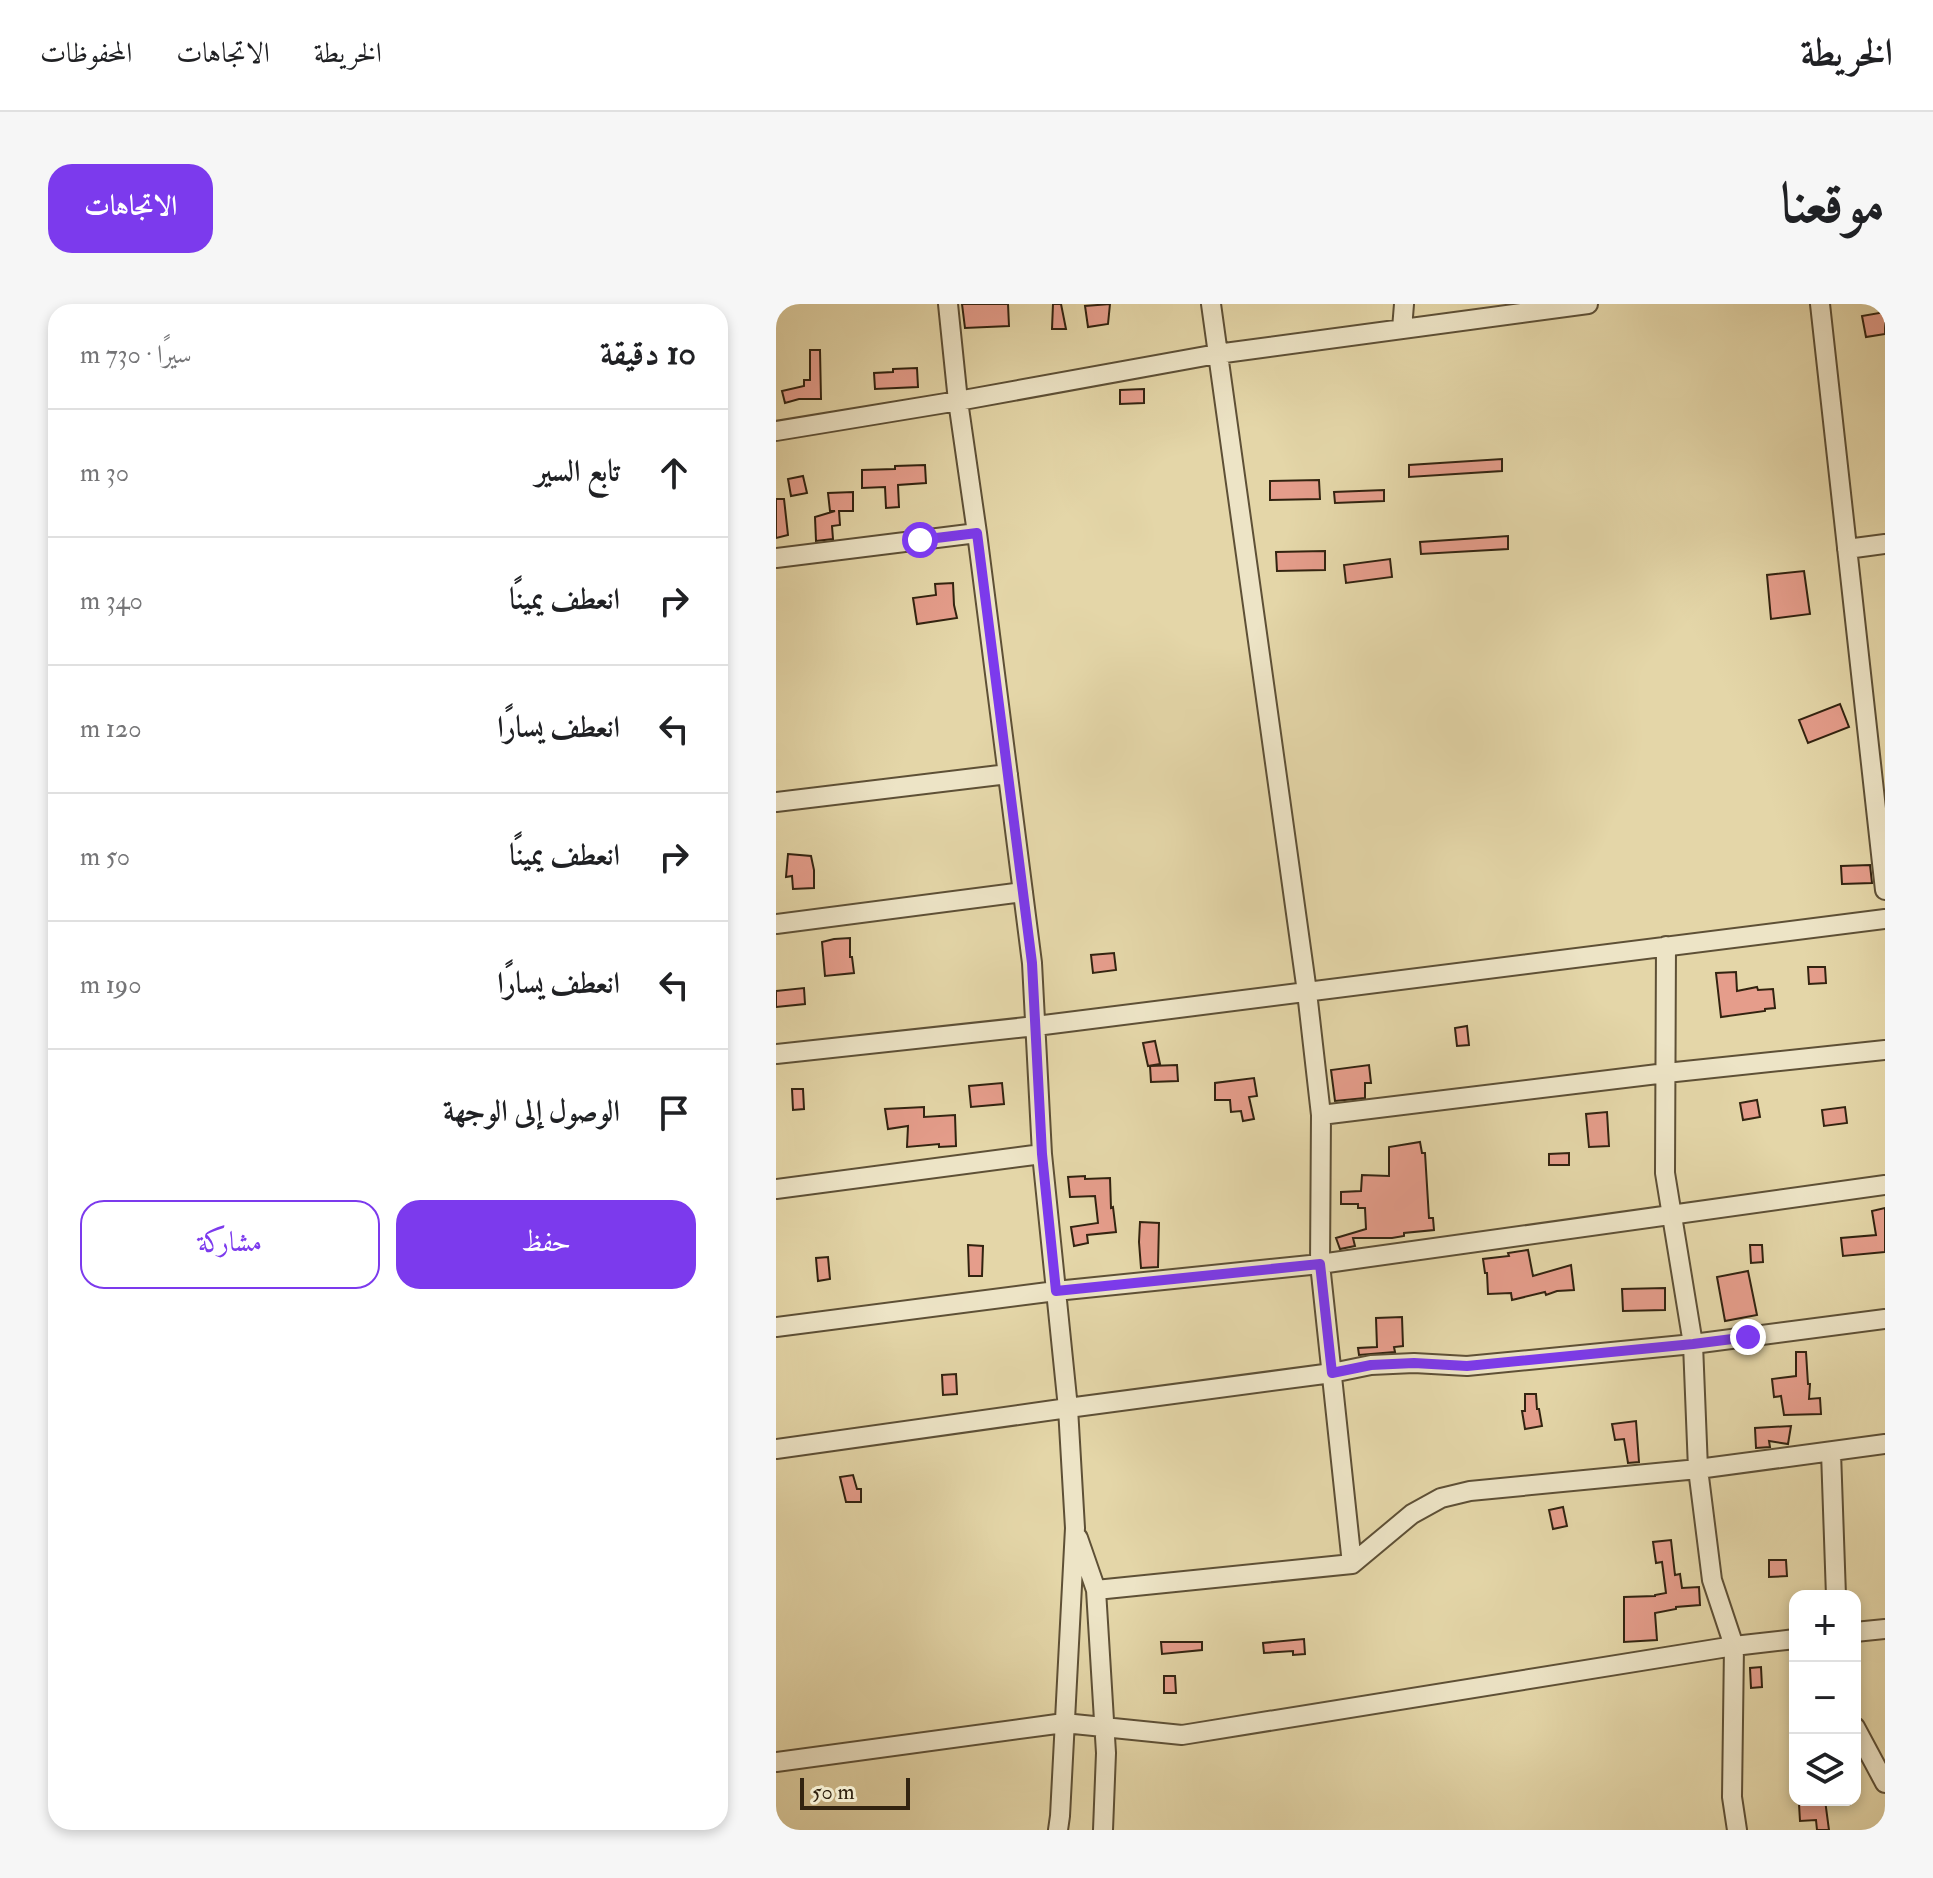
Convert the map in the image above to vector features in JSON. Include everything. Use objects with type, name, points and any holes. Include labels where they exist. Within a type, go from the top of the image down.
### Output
[{"type":"street","points":[[948,304],[1032,963],[1042,1154],[1068,1408],[1075,1528],[1058,1830]]},
{"type":"street","points":[[1211,304],[1307,992],[1321,1115],[1320,1264],[1352,1564]]},
{"type":"street","points":[[1402,329],[1404,304]]},
{"type":"street","points":[[776,431],[1217,354],[1542,307],[1588,304]]},
{"type":"street","points":[[1820,304],[1885,890]]},
{"type":"street","points":[[776,558],[977,533]]},
{"type":"street","points":[[1847,549],[1885,544]]},
{"type":"street","points":[[776,802],[1008,774]]},
{"type":"street","points":[[776,924],[1023,892]]},
{"type":"street","points":[[776,1054],[1036,1026],[1885,919]]},
{"type":"street","points":[[1666,946],[1665,1173],[1693,1344],[1698,1469],[1712,1580],[1734,1646],[1732,1797],[1737,1830]]},
{"type":"street","points":[[1321,1115],[1885,1050]]},
{"type":"street","points":[[776,1189],[1042,1154]]},
{"type":"street","points":[[776,1327],[1056,1291],[1320,1264],[1885,1185]]},
{"type":"street","points":[[776,1449],[1332,1373],[1371,1365],[1414,1363],[1467,1366],[1693,1344],[1885,1319]]},
{"type":"street","points":[[1096,1590],[1352,1564],[1412,1514],[1441,1498],[1470,1491],[1698,1469],[1885,1444]]},
{"type":"street","points":[[1831,1452],[1836,1590]]},
{"type":"street","points":[[1075,1528],[1096,1590],[1106,1753],[1103,1830]]},
{"type":"street","points":[[1861,1631],[1885,1629]]},
{"type":"street","points":[[776,1762],[1064,1723],[1182,1735],[1789,1640]]},
{"type":"street","points":[[1859,1734],[1885,1783]]},
{"type":"building","points":[[962,304],[1008,304],[1009,326],[965,328]]},
{"type":"building","points":[[1053,304],[1061,304],[1066,329],[1052,329]]},
{"type":"building","points":[[1110,304],[1108,324],[1088,327],[1085,306]]},
{"type":"building","points":[[1885,312],[1885,334],[1866,337],[1862,316]]},
{"type":"building","points":[[810,350],[820,350],[821,399],[799,399],[785,403],[782,391],[804,386],[804,380],[810,380]]},
{"type":"building","points":[[917,368],[918,387],[875,389],[874,373]]},
{"type":"building","points":[[1144,389],[1144,403],[1120,404],[1120,390]]},
{"type":"building","points":[[1502,459],[1502,471],[1409,477],[1409,465]]},
{"type":"building","points":[[925,465],[926,483],[898,485],[899,507],[886,508],[885,487],[862,488],[862,470]]},
{"type":"building","points":[[803,476],[807,493],[791,496],[788,479]]},
{"type":"building","points":[[1319,480],[1320,499],[1270,500],[1270,481]]},
{"type":"building","points":[[1384,490],[1384,501],[1335,503],[1334,492]]},
{"type":"building","points":[[853,492],[853,511],[839,511],[840,525],[832,526],[833,539],[816,541],[815,517],[835,511],[830,511],[828,493]]},
{"type":"building","points":[[776,499],[784,499],[788,535],[776,538]]},
{"type":"building","points":[[1508,536],[1508,549],[1421,554],[1420,542]]},
{"type":"building","points":[[1325,551],[1325,570],[1277,571],[1276,552]]},
{"type":"building","points":[[1390,559],[1392,577],[1346,583],[1344,565]]},
{"type":"building","points":[[1804,571],[1810,614],[1771,619],[1767,575]]},
{"type":"building","points":[[953,583],[957,618],[917,624],[913,598],[936,595],[935,584]]},
{"type":"building","points":[[1840,704],[1849,727],[1808,743],[1799,720]]},
{"type":"building","points":[[788,854],[811,856],[814,888],[793,889],[792,876],[786,877]]},
{"type":"building","points":[[1870,865],[1872,883],[1842,884],[1841,866]]},
{"type":"building","points":[[850,938],[854,973],[825,976],[822,942]]},
{"type":"building","points":[[1114,953],[1116,970],[1093,973],[1091,955]]},
{"type":"building","points":[[1808,967],[1825,967],[1826,983],[1809,984]]},
{"type":"building","points":[[1736,972],[1737,991],[1757,987],[1758,990],[1773,989],[1775,1008],[1721,1017],[1716,973]]},
{"type":"building","points":[[804,988],[805,1004],[776,1007],[776,991]]},
{"type":"building","points":[[1467,1026],[1469,1045],[1457,1046],[1455,1028]]},
{"type":"building","points":[[1155,1041],[1160,1064],[1148,1066],[1143,1043]]},
{"type":"building","points":[[1177,1065],[1178,1081],[1151,1082],[1150,1066]]},
{"type":"building","points":[[1369,1065],[1371,1083],[1365,1083],[1365,1098],[1335,1101],[1331,1070]]},
{"type":"building","points":[[1254,1078],[1257,1096],[1249,1097],[1254,1119],[1243,1121],[1241,1111],[1231,1112],[1230,1100],[1215,1100],[1215,1083]]},
{"type":"building","points":[[1002,1083],[1004,1104],[971,1107],[969,1086]]},
{"type":"building","points":[[792,1089],[803,1089],[804,1109],[793,1110]]},
{"type":"building","points":[[1757,1100],[1760,1117],[1743,1120],[1740,1103]]},
{"type":"building","points":[[924,1107],[924,1117],[955,1115],[956,1146],[907,1147],[908,1126],[888,1129],[885,1109]]},
{"type":"building","points":[[1845,1107],[1847,1123],[1824,1126],[1822,1110]]},
{"type":"building","points":[[1607,1112],[1609,1146],[1589,1147],[1586,1114]]},
{"type":"building","points":[[1420,1142],[1422,1153],[1425,1153],[1429,1218],[1433,1218],[1434,1230],[1404,1233],[1404,1236],[1392,1238],[1353,1238],[1355,1246],[1340,1249],[1336,1238],[1366,1229],[1365,1208],[1358,1208],[1358,1204],[1341,1204],[1341,1192],[1361,1191],[1362,1175],[1389,1176],[1389,1147]]},
{"type":"building","points":[[1569,1153],[1569,1165],[1549,1165],[1549,1154]]},
{"type":"building","points":[[1085,1176],[1085,1179],[1110,1178],[1116,1232],[1087,1235],[1088,1243],[1074,1246],[1071,1227],[1098,1223],[1095,1196],[1070,1197],[1068,1177]]},
{"type":"building","points":[[1885,1208],[1885,1252],[1843,1256],[1841,1238],[1876,1235],[1872,1211]]},
{"type":"building","points":[[1140,1222],[1159,1223],[1158,1267],[1141,1268]]},
{"type":"building","points":[[968,1245],[983,1246],[982,1276],[969,1276]]},
{"type":"building","points":[[1750,1245],[1762,1245],[1763,1262],[1751,1263]]},
{"type":"building","points":[[1528,1250],[1533,1276],[1571,1265],[1574,1290],[1546,1295],[1545,1292],[1512,1300],[1511,1293],[1488,1294],[1483,1259]]},
{"type":"building","points":[[828,1257],[830,1279],[818,1281],[816,1258]]},
{"type":"building","points":[[1748,1271],[1757,1315],[1725,1321],[1717,1277]]},
{"type":"building","points":[[1665,1288],[1665,1310],[1623,1311],[1622,1289]]},
{"type":"building","points":[[1402,1317],[1403,1346],[1394,1347],[1395,1352],[1359,1355],[1358,1348],[1377,1347],[1376,1318]]},
{"type":"building","points":[[1796,1352],[1806,1352],[1809,1399],[1820,1398],[1821,1414],[1784,1415],[1781,1396],[1774,1397],[1772,1379],[1796,1376]]},
{"type":"building","points":[[956,1374],[957,1394],[943,1395],[942,1375]]},
{"type":"building","points":[[1525,1394],[1536,1394],[1542,1426],[1525,1429],[1522,1411],[1525,1411]]},
{"type":"building","points":[[1636,1421],[1639,1462],[1628,1463],[1624,1439],[1615,1440],[1612,1424]]},
{"type":"building","points":[[1791,1426],[1788,1444],[1769,1441],[1770,1447],[1756,1448],[1755,1428]]},
{"type":"building","points":[[853,1475],[857,1489],[861,1489],[861,1502],[846,1502],[840,1477]]},
{"type":"building","points":[[1563,1507],[1567,1526],[1553,1529],[1549,1510]]},
{"type":"building","points":[[1671,1540],[1675,1575],[1680,1574],[1682,1588],[1699,1587],[1700,1605],[1655,1613],[1657,1640],[1624,1642],[1624,1597],[1666,1593],[1662,1562],[1656,1563],[1653,1542]]},
{"type":"building","points":[[1769,1560],[1786,1560],[1787,1576],[1769,1577]]},
{"type":"building","points":[[1304,1639],[1305,1654],[1293,1655],[1293,1651],[1264,1653],[1263,1643]]},
{"type":"building","points":[[1161,1642],[1202,1642],[1202,1650],[1162,1654]]},
{"type":"building","points":[[1761,1667],[1762,1687],[1751,1688],[1750,1668]]},
{"type":"building","points":[[1164,1676],[1175,1676],[1176,1693],[1164,1693]]},
{"type":"building","points":[[1799,1806],[1826,1806],[1829,1830],[1817,1830],[1816,1820],[1800,1821]]},
{"type":"route","points":[[920,540],[977,533],[1032,963],[1042,1154],[1056,1291],[1320,1264],[1332,1373],[1371,1365],[1414,1363],[1467,1366],[1748,1337]]}]
